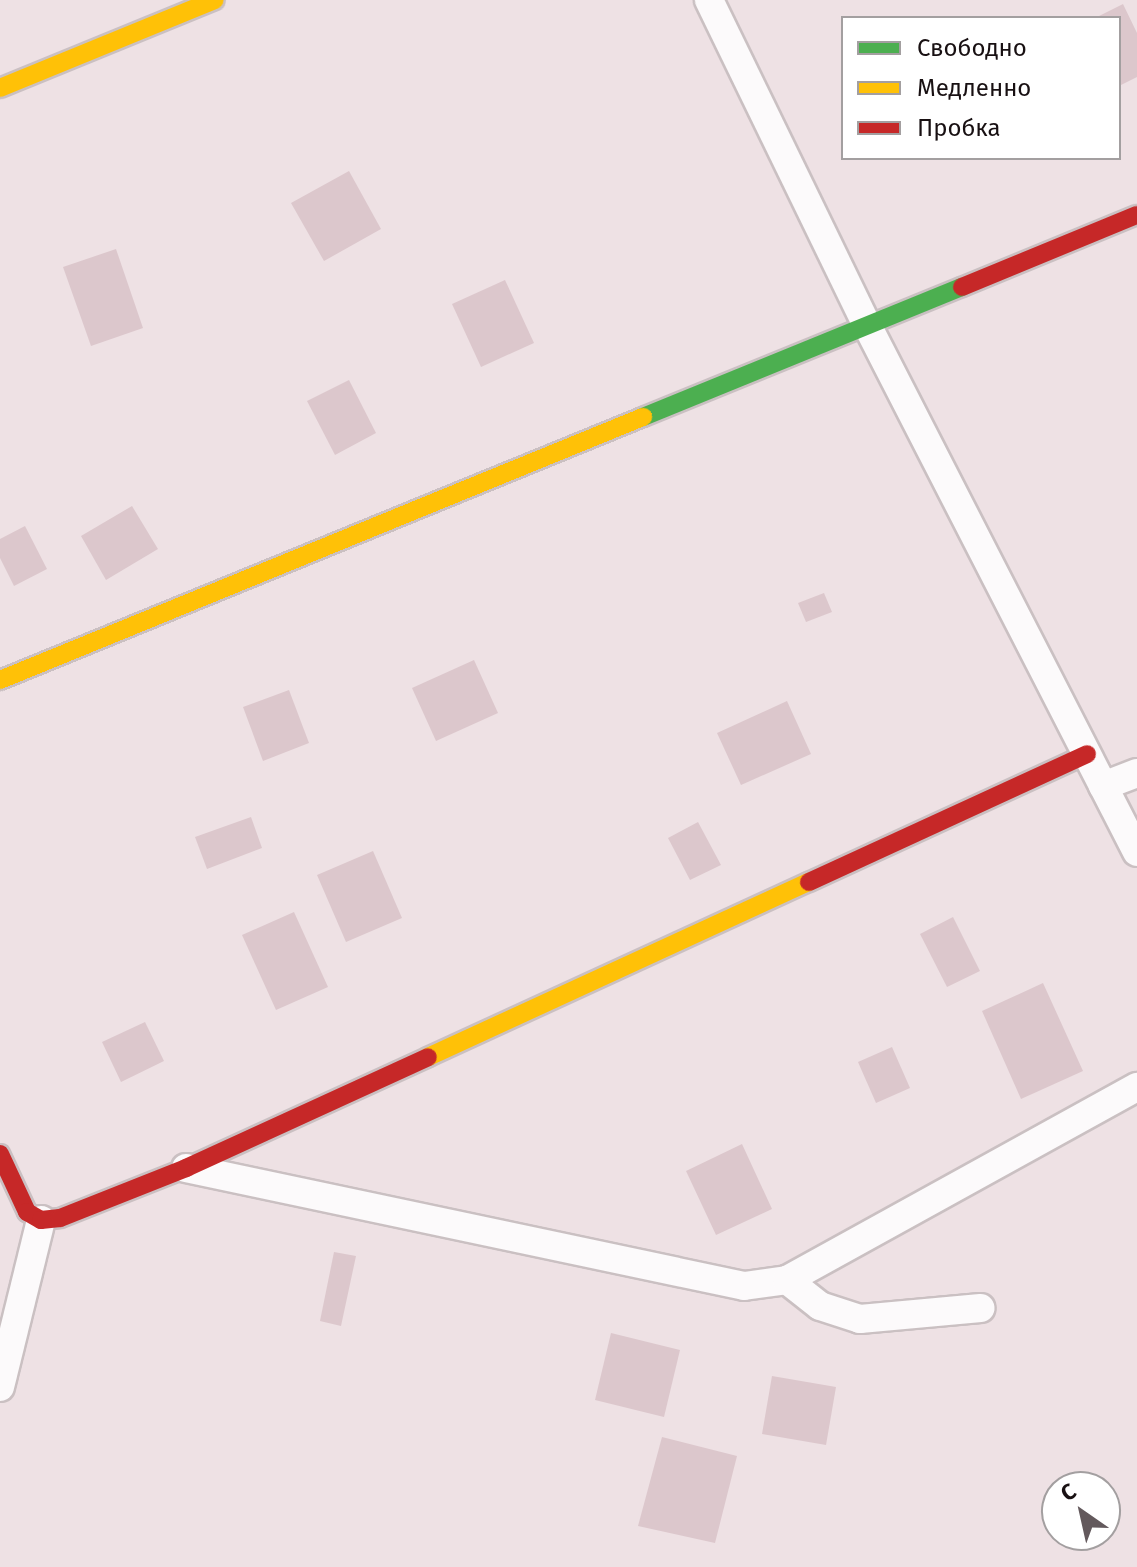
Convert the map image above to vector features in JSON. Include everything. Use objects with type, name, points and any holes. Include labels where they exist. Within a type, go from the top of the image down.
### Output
[{"type":"street","points":[[0,88],[215,0]]},
{"type":"street","points":[[709,0],[867,325],[1137,852]]},
{"type":"street","points":[[0,680],[1137,215]]},
{"type":"street","points":[[0,1154],[27,1212],[41,1220],[60,1218],[186,1168],[1087,754]]},
{"type":"street","points":[[1103,786],[1137,773]]},
{"type":"street","points":[[186,1168],[744,1286],[787,1280],[1137,1087]]},
{"type":"street","points":[[0,1387],[41,1220]]},
{"type":"street","points":[[787,1280],[820,1306],[860,1319],[981,1308]]},
{"type":"building","points":[[1123,4],[1137,33],[1137,77],[1121,85],[1121,16],[1099,16]]},
{"type":"building","points":[[349,171],[381,229],[324,261],[291,203]]},
{"type":"building","points":[[116,249],[143,328],[91,346],[63,267]]},
{"type":"building","points":[[505,280],[534,343],[481,367],[452,304]]},
{"type":"building","points":[[349,380],[376,433],[335,455],[307,401]]},
{"type":"building","points":[[132,506],[158,549],[106,580],[81,536]]},
{"type":"building","points":[[25,526],[47,569],[14,586],[0,558],[0,539]]},
{"type":"building","points":[[824,593],[832,612],[806,622],[798,603]]},
{"type":"building","points":[[474,660],[498,713],[436,741],[412,688]]},
{"type":"building","points":[[289,690],[309,743],[263,761],[243,707]]},
{"type":"building","points":[[787,701],[811,754],[741,785],[717,733]]},
{"type":"building","points":[[251,817],[262,848],[207,869],[195,837]]},
{"type":"building","points":[[698,822],[721,865],[690,880],[668,838]]},
{"type":"building","points":[[373,851],[402,918],[346,942],[317,875]]},
{"type":"building","points":[[294,912],[328,987],[276,1010],[242,935]]},
{"type":"building","points":[[953,917],[980,971],[947,987],[920,934]]},
{"type":"building","points":[[1043,983],[1083,1071],[1021,1099],[982,1011]]},
{"type":"building","points":[[145,1022],[164,1061],[121,1082],[102,1042]]},
{"type":"building","points":[[892,1047],[910,1088],[876,1103],[858,1062]]},
{"type":"building","points":[[742,1144],[772,1209],[716,1235],[686,1171]]},
{"type":"building","points":[[334,1252],[356,1256],[341,1326],[320,1321]]},
{"type":"building","points":[[611,1333],[680,1350],[664,1417],[595,1400]]},
{"type":"building","points":[[772,1376],[836,1387],[826,1445],[762,1434]]},
{"type":"building","points":[[662,1437],[737,1456],[715,1543],[638,1526]]},
{"type":"traffic: fast","points":[[643,417],[962,287]]},
{"type":"traffic: slow","points":[[0,88],[215,0]]},
{"type":"traffic: slow","points":[[0,680],[643,417]]},
{"type":"traffic: slow","points":[[428,1057],[809,882]]},
{"type":"traffic: jam","points":[[962,287],[1137,215]]},
{"type":"traffic: jam","points":[[809,882],[1087,754]]},
{"type":"traffic: jam","points":[[0,1154],[27,1212],[41,1220],[60,1218],[186,1168],[428,1057]]}]
